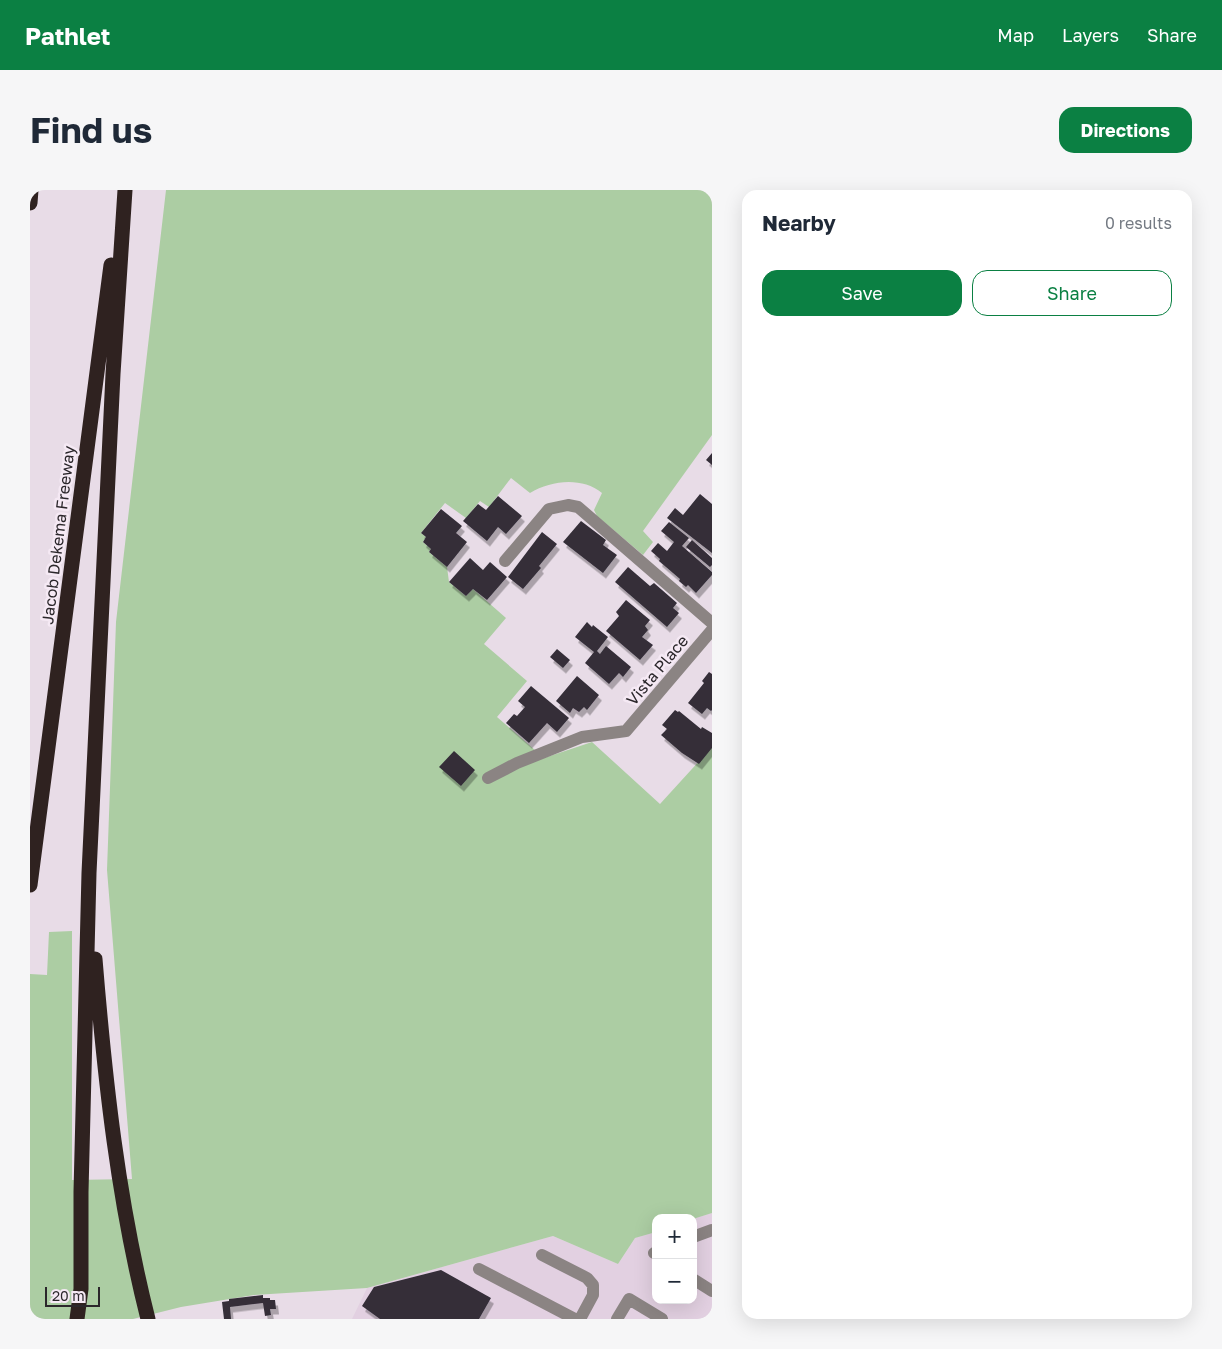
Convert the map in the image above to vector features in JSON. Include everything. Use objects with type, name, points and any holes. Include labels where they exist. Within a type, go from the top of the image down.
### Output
[{"type":"highway","points":[[30,203],[32,190]]},
{"type":"highway","name":"Jacob Dekema Freeway","points":[[30,885],[121,190]]},
{"type":"highway","points":[[77,1319],[81,1289],[81,1192],[89,873],[113,374],[125,190]]},
{"type":"highway","points":[[89,873],[103,1064],[117,1172],[134,1267],[148,1319]]},
{"type":"street","points":[[505,561],[549,509],[568,504],[578,507],[712,623]]},
{"type":"street","name":"Vista Place","points":[[488,778],[517,763],[582,737],[626,730],[712,630]]},
{"type":"street","points":[[697,1236],[712,1230]]},
{"type":"street","points":[[542,1255],[587,1278],[593,1285],[592,1295],[580,1319]]},
{"type":"street","points":[[479,1269],[575,1319]]},
{"type":"street","points":[[697,1282],[712,1291]]},
{"type":"street","points":[[617,1319],[630,1299],[662,1319]]},
{"type":"shaded area","points":[[712,1213],[712,1319],[352,1319],[367,1288],[553,1236],[618,1264],[635,1238],[652,1233],[652,1304],[697,1304],[697,1218]]},
{"type":"green space","points":[[166,190],[712,191],[712,435],[643,531],[653,542],[643,555],[597,516],[594,510],[602,493],[585,484],[567,482],[548,485],[530,493],[511,478],[489,507],[480,501],[466,518],[445,503],[421,533],[426,537],[423,542],[431,549],[429,552],[447,567],[449,582],[466,596],[473,589],[506,618],[484,644],[527,681],[497,717],[544,758],[592,742],[660,804],[712,747],[712,1213],[697,1218],[697,1214],[652,1214],[652,1233],[635,1238],[618,1264],[553,1236],[367,1288],[254,1295],[181,1307],[133,1319],[30,1319],[30,974],[47,975],[49,932],[72,931],[72,1180],[132,1179],[107,870],[116,622]]},
{"type":"building","points":[[712,453],[712,465],[706,460]]},
{"type":"building","points":[[700,494],[712,504],[712,553],[667,518],[675,508],[683,515]]},
{"type":"building","points":[[498,496],[522,516],[506,534],[498,527],[487,541],[463,521],[478,504],[486,510]]},
{"type":"building","points":[[441,509],[462,526],[456,533],[467,542],[447,567],[429,552],[431,549],[423,542],[426,537],[421,533]]},
{"type":"building","points":[[581,521],[606,540],[603,545],[617,555],[603,573],[563,542]]},
{"type":"building","points":[[669,522],[689,538],[682,546],[712,572],[712,575],[696,593],[688,585],[686,587],[679,581],[680,579],[659,561],[660,559],[651,551],[658,543],[667,551],[674,542],[661,531]]},
{"type":"building","points":[[542,532],[557,544],[539,566],[541,568],[523,589],[508,577]]},
{"type":"building","points":[[692,540],[712,558],[712,565],[710,567],[686,547]]},
{"type":"building","points":[[470,558],[483,570],[490,562],[507,577],[487,600],[473,589],[466,596],[449,582]]},
{"type":"building","points":[[628,567],[650,586],[654,583],[677,603],[673,608],[679,613],[667,627],[615,582]]},
{"type":"building","points":[[626,600],[650,620],[645,626],[648,630],[642,637],[653,645],[640,660],[606,631],[619,616],[616,612]]},
{"type":"building","points":[[587,622],[608,637],[597,651],[600,654],[606,646],[631,667],[623,677],[619,673],[609,684],[585,663],[594,652],[575,637]]},
{"type":"building","points":[[557,649],[570,660],[563,668],[550,657]]},
{"type":"building","points":[[709,672],[712,674],[712,710],[707,708],[702,714],[688,703],[704,683],[702,681]]},
{"type":"building","points":[[577,676],[599,695],[587,710],[584,707],[579,712],[573,708],[570,713],[556,701]]},
{"type":"building","points":[[531,686],[569,718],[557,732],[547,723],[529,743],[506,723],[514,714],[517,716],[525,707],[518,701]]},
{"type":"building","points":[[675,710],[679,711],[701,729],[702,727],[712,733],[712,748],[699,764],[682,753],[661,735],[667,729],[662,725]]},
{"type":"building","points":[[454,751],[475,770],[461,786],[439,767]]},
{"type":"building","points":[[441,1270],[491,1298],[479,1319],[380,1319],[362,1306],[374,1287]]},
{"type":"building","points":[[263,1295],[263,1298],[275,1300],[276,1309],[270,1309],[271,1315],[265,1316],[263,1303],[230,1307],[231,1319],[224,1319],[222,1302],[229,1301],[229,1299]]}]
